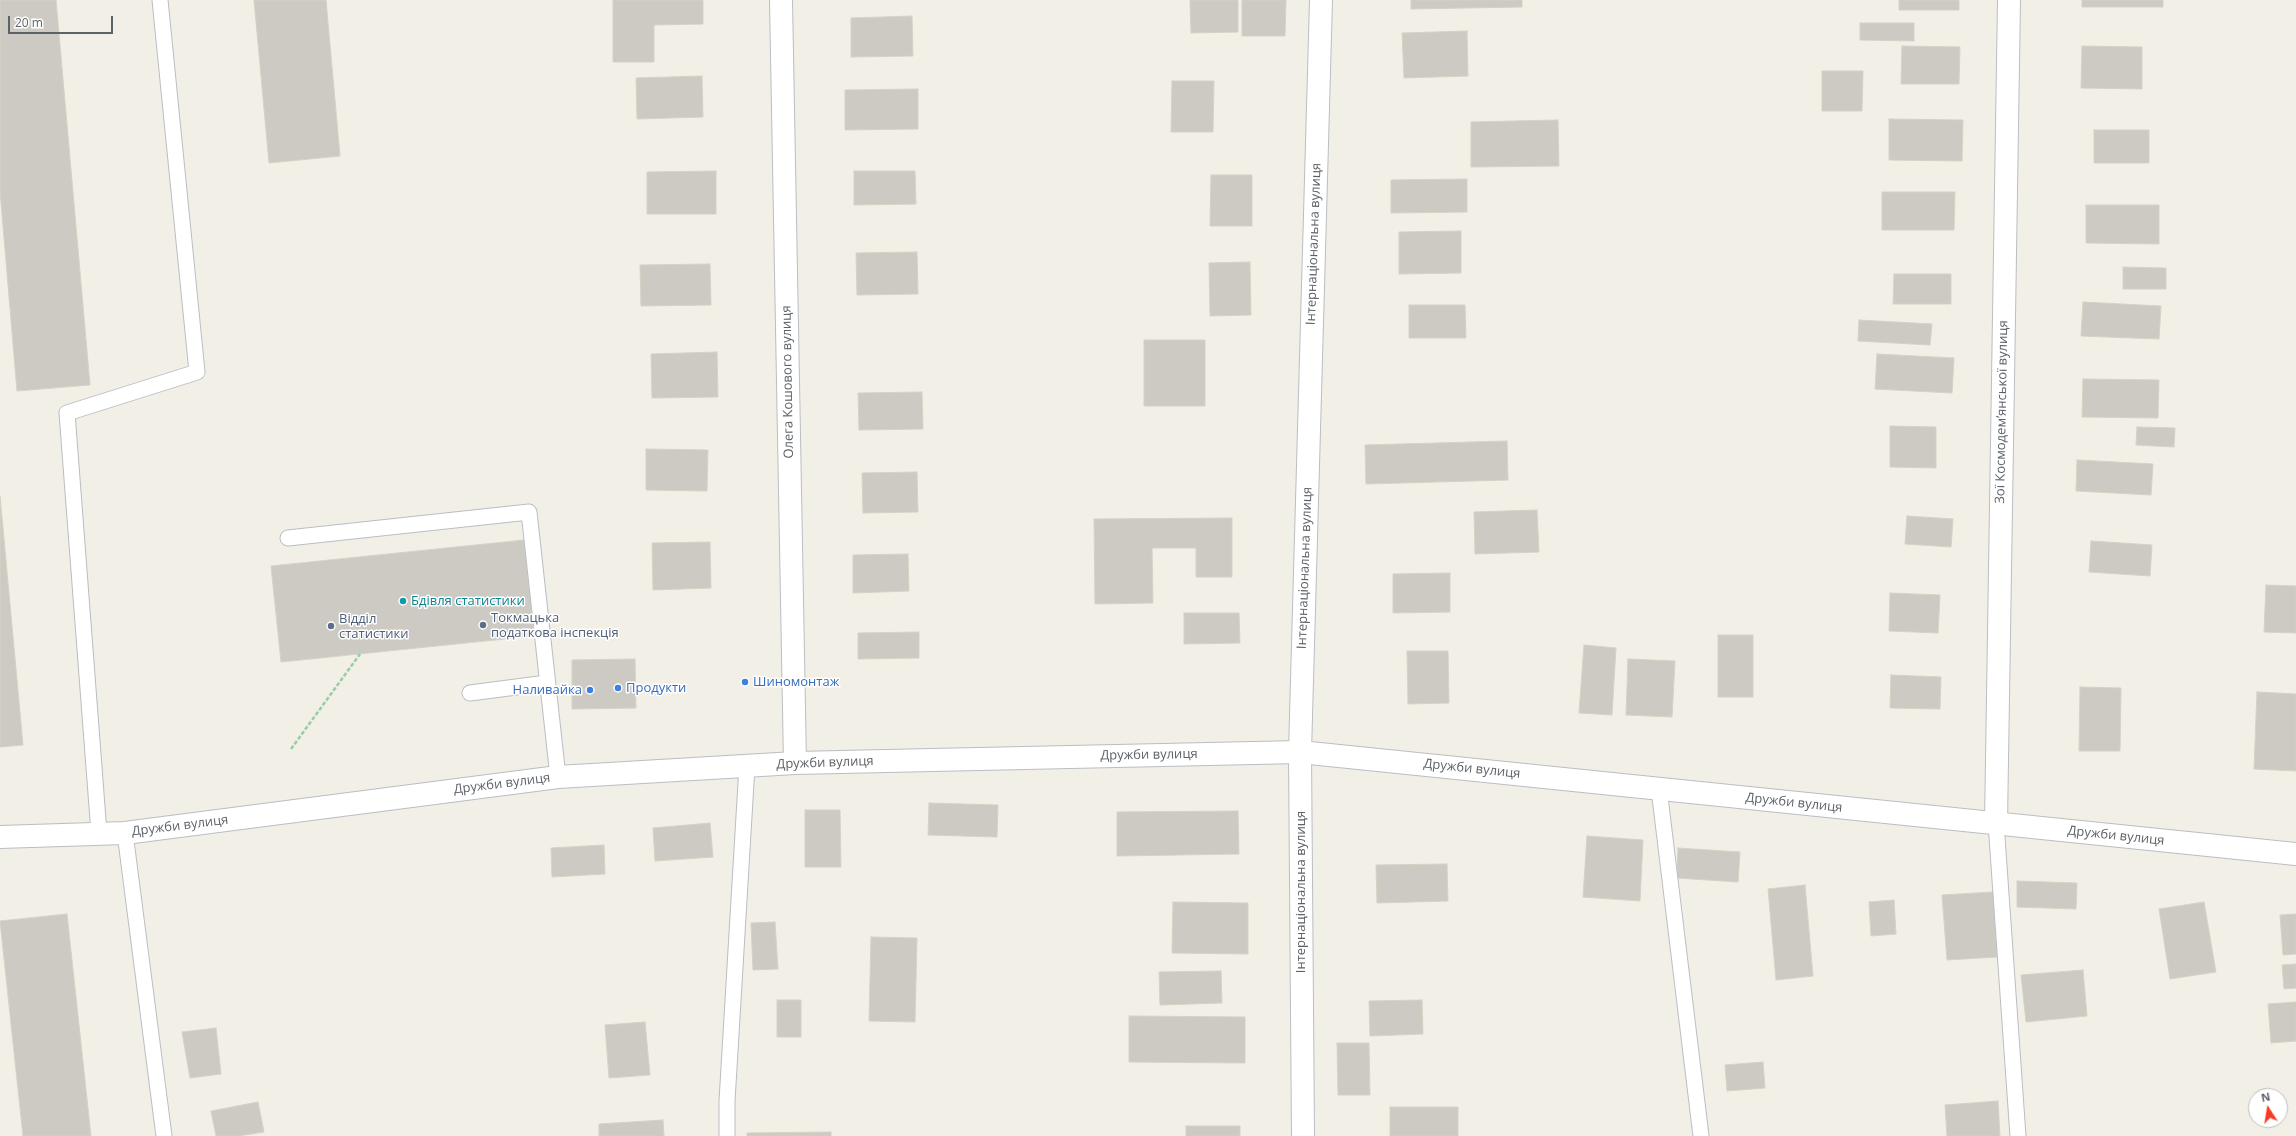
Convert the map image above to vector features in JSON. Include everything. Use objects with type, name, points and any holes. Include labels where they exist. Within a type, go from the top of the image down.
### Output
[{"type":"street","name":"Олега Кошового вулиця","points":[[781,0],[795,763]]},
{"type":"street","name":"Інтернаціональна вулиця","points":[[1303,1136],[1300,752],[1321,0]]},
{"type":"street","name":"Зої Космодем’янської вулиця","points":[[1996,824],[2009,0]]},
{"type":"street","name":"Дружби вулиця","points":[[0,837],[125,833],[558,777],[795,763],[1300,752],[2296,854]]},
{"type":"lane","points":[[99,833],[67,414],[197,372],[160,0]]},
{"type":"lane","points":[[288,538],[529,512],[558,777]]},
{"type":"lane","points":[[470,693],[547,683]]},
{"type":"lane","points":[[727,1136],[727,1094],[747,766]]},
{"type":"lane","points":[[1659,789],[1701,1136]]},
{"type":"lane","points":[[1996,824],[2018,1136]]},
{"type":"lane","points":[[125,833],[164,1136]]},
{"type":"path","points":[[291,748],[360,654]]},
{"type":"building","points":[[0,0],[56,0],[90,385],[17,391],[0,191]]},
{"type":"building","points":[[254,0],[326,0],[340,156],[269,163]]},
{"type":"building","points":[[613,0],[703,0],[703,24],[654,25],[654,62],[613,62]]},
{"type":"building","points":[[1190,0],[1238,0],[1238,32],[1191,33]]},
{"type":"building","points":[[1242,0],[1286,0],[1285,36],[1242,36]]},
{"type":"building","points":[[1411,0],[1522,0],[1522,7],[1411,9]]},
{"type":"building","points":[[1899,0],[1959,0],[1959,10],[1899,10]]},
{"type":"building","points":[[2082,0],[2163,0],[2163,7],[2082,7]]},
{"type":"building","points":[[912,16],[913,56],[851,57],[851,18]]},
{"type":"building","points":[[1860,23],[1914,23],[1914,41],[1860,40]]},
{"type":"building","points":[[1467,31],[1468,76],[1404,78],[1402,33]]},
{"type":"building","points":[[1902,46],[1960,47],[1959,84],[1901,84]]},
{"type":"building","points":[[2082,46],[2142,47],[2142,89],[2081,88]]},
{"type":"building","points":[[1822,71],[1863,71],[1862,111],[1822,111]]},
{"type":"building","points":[[702,76],[703,117],[637,119],[636,78]]},
{"type":"building","points":[[1172,81],[1214,81],[1213,132],[1171,132]]},
{"type":"building","points":[[918,89],[918,129],[845,130],[845,90]]},
{"type":"building","points":[[1889,119],[1963,120],[1962,161],[1889,160]]},
{"type":"building","points":[[1558,120],[1559,166],[1471,167],[1471,122]]},
{"type":"building","points":[[2094,130],[2149,130],[2149,163],[2094,163]]},
{"type":"building","points":[[716,171],[716,214],[647,214],[647,172]]},
{"type":"building","points":[[854,171],[915,171],[916,204],[854,205]]},
{"type":"building","points":[[1211,175],[1252,175],[1252,226],[1210,226]]},
{"type":"building","points":[[1467,179],[1467,212],[1391,213],[1391,180]]},
{"type":"building","points":[[1882,192],[1955,192],[1954,230],[1882,230]]},
{"type":"building","points":[[2086,205],[2159,205],[2159,244],[2086,243]]},
{"type":"building","points":[[1461,231],[1461,273],[1399,274],[1399,232]]},
{"type":"building","points":[[917,252],[918,294],[857,295],[856,253]]},
{"type":"building","points":[[1250,262],[1251,315],[1210,316],[1209,263]]},
{"type":"building","points":[[710,264],[711,305],[641,306],[640,265]]},
{"type":"building","points":[[2123,267],[2166,268],[2166,289],[2123,289]]},
{"type":"building","points":[[1894,274],[1951,274],[1951,304],[1893,304]]},
{"type":"building","points":[[2083,302],[2161,306],[2159,339],[2081,336]]},
{"type":"building","points":[[1409,305],[1465,305],[1466,338],[1409,338]]},
{"type":"building","points":[[1859,320],[1932,324],[1930,345],[1858,341]]},
{"type":"building","points":[[1144,340],[1205,340],[1205,406],[1144,406]]},
{"type":"building","points":[[717,352],[718,397],[652,398],[651,354]]},
{"type":"building","points":[[1877,354],[1954,358],[1952,393],[1875,389]]},
{"type":"building","points":[[2083,379],[2159,380],[2158,418],[2082,417]]},
{"type":"building","points":[[922,392],[923,429],[859,430],[858,393]]},
{"type":"building","points":[[1890,426],[1936,427],[1936,468],[1890,467]]},
{"type":"building","points":[[2137,427],[2175,428],[2174,447],[2136,445]]},
{"type":"building","points":[[1507,441],[1508,480],[1366,484],[1365,445]]},
{"type":"building","points":[[646,449],[708,450],[707,491],[646,490]]},
{"type":"building","points":[[2077,460],[2153,464],[2151,495],[2076,491]]},
{"type":"building","points":[[917,472],[918,512],[863,513],[862,473]]},
{"type":"building","points":[[0,496],[23,745],[0,747]]},
{"type":"building","points":[[1537,510],[1539,552],[1475,554],[1474,512]]},
{"type":"building","points":[[1907,516],[1953,519],[1951,547],[1905,544]]},
{"type":"building","points":[[1232,518],[1232,577],[1196,577],[1196,548],[1152,548],[1153,603],[1095,604],[1094,519]]},
{"type":"building","name":"Бдівля статистики","points":[[524,540],[534,636],[281,662],[271,566]]},
{"type":"building","points":[[2091,541],[2152,545],[2150,576],[2089,572]]},
{"type":"building","points":[[710,542],[711,588],[653,590],[652,543]]},
{"type":"building","points":[[908,554],[909,591],[853,593],[853,555]]},
{"type":"building","points":[[1450,573],[1450,612],[1393,613],[1393,574]]},
{"type":"building","points":[[2266,585],[2296,586],[2296,633],[2264,632]]},
{"type":"building","points":[[1890,593],[1940,595],[1938,633],[1889,631]]},
{"type":"building","points":[[1184,613],[1239,613],[1240,643],[1184,644]]},
{"type":"building","points":[[919,632],[919,658],[858,659],[858,633]]},
{"type":"building","points":[[1718,635],[1753,635],[1753,697],[1718,697]]},
{"type":"building","points":[[1584,645],[1616,648],[1612,715],[1579,713]]},
{"type":"building","points":[[1407,651],[1448,651],[1449,703],[1408,704]]},
{"type":"building","points":[[635,659],[636,708],[572,709],[572,660]]},
{"type":"building","points":[[1628,659],[1675,661],[1672,717],[1626,715]]},
{"type":"building","points":[[1891,675],[1941,677],[1940,709],[1890,708]]},
{"type":"building","points":[[2080,687],[2121,688],[2120,751],[2079,751]]},
{"type":"building","points":[[2257,692],[2296,694],[2296,771],[2254,769]]},
{"type":"building","points":[[929,803],[998,805],[997,837],[928,835]]},
{"type":"building","points":[[805,810],[840,810],[841,867],[805,867]]},
{"type":"building","points":[[1238,811],[1239,854],[1117,856],[1117,812]]},
{"type":"building","points":[[710,823],[713,857],[655,861],[653,828]]},
{"type":"building","points":[[1587,836],[1643,840],[1640,901],[1583,897]]},
{"type":"building","points":[[604,845],[605,874],[552,877],[551,848]]},
{"type":"building","points":[[1678,848],[1740,852],[1738,882],[1677,878]]},
{"type":"building","points":[[1447,864],[1448,901],[1377,903],[1376,865]]},
{"type":"building","points":[[2017,881],[2077,883],[2076,909],[2017,907]]},
{"type":"building","points":[[1805,885],[1813,976],[1776,980],[1768,889]]},
{"type":"building","points":[[1993,892],[1997,957],[1947,960],[1942,895]]},
{"type":"building","points":[[1894,900],[1896,934],[1871,936],[1869,902]]},
{"type":"building","points":[[1173,902],[1248,903],[1248,954],[1172,953]]},
{"type":"building","points":[[2204,902],[2216,972],[2170,979],[2159,909]]},
{"type":"building","points":[[67,914],[91,1136],[23,1136],[0,921]]},
{"type":"building","points":[[2296,914],[2296,954],[2283,955],[2280,915]]},
{"type":"building","points":[[775,922],[778,969],[753,970],[751,923]]},
{"type":"building","points":[[871,937],[917,938],[915,1022],[869,1021]]},
{"type":"building","points":[[2296,964],[2296,988],[2284,989],[2282,965]]},
{"type":"building","points":[[2083,970],[2087,1016],[2026,1022],[2021,975]]},
{"type":"building","points":[[1221,971],[1222,1003],[1160,1005],[1159,972]]},
{"type":"building","points":[[777,1000],[801,1000],[801,1037],[777,1037]]},
{"type":"building","points":[[1422,1000],[1423,1034],[1370,1036],[1369,1001]]},
{"type":"building","points":[[2296,1002],[2296,1041],[2271,1043],[2268,1004]]},
{"type":"building","points":[[1129,1016],[1245,1017],[1245,1063],[1129,1062]]},
{"type":"building","points":[[645,1022],[650,1075],[609,1078],[605,1025]]},
{"type":"building","points":[[216,1028],[221,1074],[190,1078],[182,1032]]},
{"type":"building","points":[[1337,1043],[1369,1043],[1370,1095],[1338,1095]]},
{"type":"building","points":[[1763,1062],[1765,1088],[1727,1091],[1725,1065]]},
{"type":"building","points":[[1998,1101],[2000,1136],[1947,1136],[1945,1105]]},
{"type":"building","points":[[258,1102],[264,1132],[238,1136],[216,1136],[211,1111]]},
{"type":"building","points":[[1390,1107],[1458,1107],[1458,1136],[1390,1136]]},
{"type":"building","points":[[663,1120],[664,1136],[599,1136],[599,1124]]},
{"type":"building","points":[[1186,1126],[1240,1126],[1240,1136],[1186,1136]]},
{"type":"building","points":[[831,1132],[831,1136],[747,1136],[747,1133]]},
{"type":"place","name":"Бдівля статистики","points":[[403,601]]},
{"type":"place","name":"Токмацька податкова інспекція","points":[[483,625]]},
{"type":"place","name":"Відділ статистики","points":[[331,626]]},
{"type":"place","name":"Шиномонтаж","points":[[745,682]]},
{"type":"place","name":"Продукти","points":[[618,688]]},
{"type":"place","name":"Наливайка","points":[[590,690]]}]
